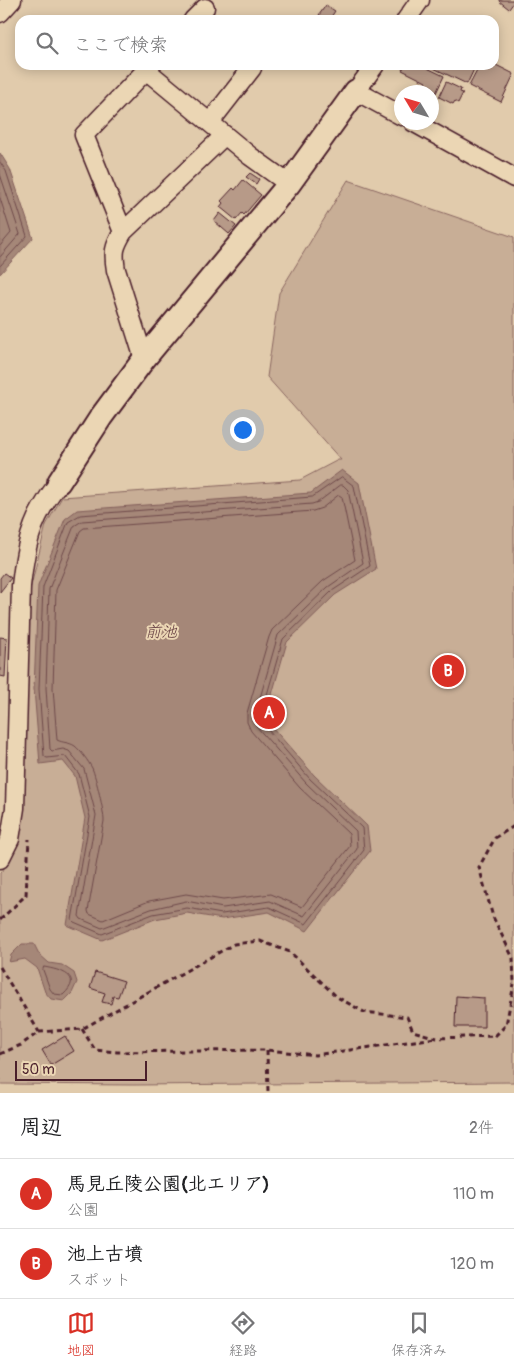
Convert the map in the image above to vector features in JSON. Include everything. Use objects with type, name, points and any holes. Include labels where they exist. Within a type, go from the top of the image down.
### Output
[{"type":"street","points":[[0,12],[12,0]]},
{"type":"street","points":[[410,15],[420,0]]},
{"type":"street","points":[[123,232],[84,136],[145,70]]},
{"type":"street","points":[[151,70],[255,161],[289,184]]},
{"type":"street","points":[[210,122],[250,70]]},
{"type":"street","points":[[0,859],[10,839],[15,808],[23,564],[30,535],[42,508],[101,417],[144,359],[289,184],[371,70]]},
{"type":"street","points":[[356,91],[394,112]]},
{"type":"street","points":[[427,130],[514,178]]},
{"type":"street","points":[[144,359],[116,270],[113,257],[116,244],[123,232],[225,135]]},
{"type":"path","points":[[82,1029],[95,1050],[117,1052],[267,1050],[315,1055],[437,1038],[495,1036],[506,1025],[514,983],[514,958],[493,917],[479,867],[495,838],[514,826]]},
{"type":"path","points":[[0,920],[26,895],[29,837]]},
{"type":"path","points":[[0,1054],[21,1046],[39,1032],[82,1029],[234,944],[260,942],[290,952],[337,997],[364,1012],[407,1017],[413,1032],[437,1038]]},
{"type":"path","points":[[0,967],[39,1032]]},
{"type":"path","points":[[267,1050],[268,1093]]},
{"type":"shaded area","points":[[348,180],[514,237],[514,1082],[133,1085],[0,1084],[0,873],[8,864],[20,836],[30,590],[46,525],[62,497],[300,480],[341,460],[267,377],[279,293]]},
{"type":"water","points":[[0,153],[10,169],[33,238],[0,274]]},
{"type":"water","name":"前池","points":[[342,470],[359,483],[376,569],[335,595],[287,642],[265,719],[314,775],[367,826],[370,851],[307,931],[269,912],[222,919],[187,913],[155,919],[102,940],[67,925],[85,818],[75,776],[63,761],[40,764],[34,689],[38,586],[65,519],[77,510],[311,493]]},
{"type":"water","points":[[22,944],[34,944],[39,954],[49,963],[62,965],[74,973],[77,982],[72,993],[64,1001],[51,999],[45,992],[37,968],[25,959],[9,962],[11,955]]},
{"type":"building","points":[[499,0],[514,0],[514,2],[509,9]]},
{"type":"building","points":[[326,5],[335,11],[332,15],[319,15]]},
{"type":"building","points":[[499,66],[514,74],[501,102],[469,86],[477,70],[499,70]]},
{"type":"building","points":[[402,70],[431,70],[444,76],[439,87],[439,85],[425,85],[426,82]]},
{"type":"building","points":[[438,70],[474,70],[467,84]]},
{"type":"building","points":[[446,82],[461,89],[460,92],[463,93],[458,103],[455,101],[453,104],[439,97]]},
{"type":"building","points":[[250,173],[259,179],[256,184],[246,177]]},
{"type":"building","points":[[243,180],[261,195],[244,215],[242,213],[236,220],[220,207],[223,203],[221,201],[233,188],[235,190]]},
{"type":"building","points":[[220,213],[236,226],[229,234],[214,221]]},
{"type":"building","points":[[4,573],[11,578],[0,592],[0,578]]},
{"type":"building","points":[[0,637],[7,638],[5,677],[0,676]]},
{"type":"building","points":[[95,972],[124,981],[118,997],[113,996],[111,1004],[102,1002],[105,993],[90,988]]},
{"type":"building","points":[[456,996],[484,998],[484,1027],[455,1027]]},
{"type":"building","points":[[65,1036],[74,1051],[51,1065],[42,1050]]},
{"type":"place","name":"池上古墳","points":[[448,671]]},
{"type":"place","name":"馬見丘陵公園(北エリア)","points":[[269,713]]}]
